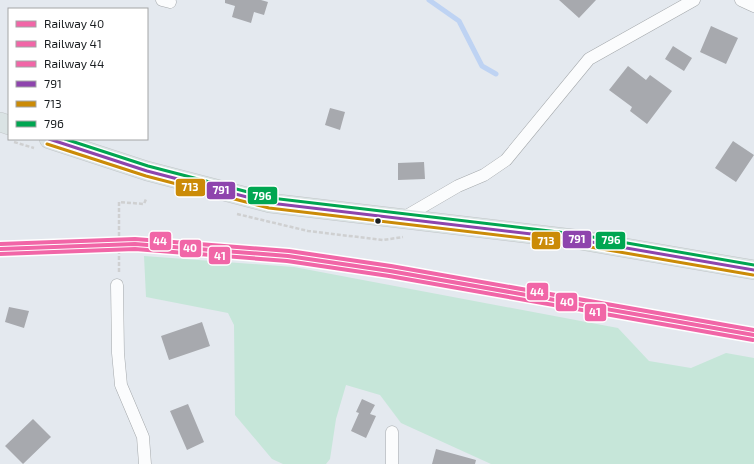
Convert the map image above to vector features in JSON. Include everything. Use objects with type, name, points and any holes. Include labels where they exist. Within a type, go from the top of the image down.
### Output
[{"type":"main road","points":[[52,140],[147,172],[270,202],[574,240],[754,270]]},
{"type":"street","points":[[403,218],[458,186],[484,175],[506,160],[541,121],[572,78],[589,59],[694,0]]},
{"type":"street","points":[[741,0],[754,6]]},
{"type":"street","points":[[117,285],[118,353],[121,385],[142,437],[145,464]]},
{"type":"street","points":[[392,432],[392,464]]},
{"type":"path","points":[[117,285],[119,202],[144,204],[146,199]]},
{"type":"green space","points":[[144,256],[294,267],[618,328],[649,361],[691,368],[726,353],[754,358],[754,464],[491,464],[401,423],[380,395],[346,385],[336,419],[330,459],[326,464],[283,464],[272,459],[235,415],[234,325],[228,313],[146,297]]},
{"type":"building","points":[[225,0],[261,0],[268,2],[264,15],[254,12],[251,23],[232,17],[235,6],[225,3]]},
{"type":"building","points":[[559,0],[596,0],[579,18]]},
{"type":"building","points":[[711,26],[738,38],[726,64],[700,52]]},
{"type":"building","points":[[673,46],[692,58],[684,71],[665,59]]},
{"type":"building","points":[[628,66],[646,80],[650,75],[672,91],[647,124],[630,111],[632,107],[609,90]]},
{"type":"building","points":[[330,108],[345,112],[340,130],[325,125]]},
{"type":"building","points":[[733,141],[754,155],[736,182],[715,168]]},
{"type":"building","points":[[424,162],[425,179],[398,180],[398,163]]},
{"type":"building","points":[[9,307],[29,311],[24,328],[5,322]]},
{"type":"building","points":[[202,322],[210,346],[169,360],[161,336]]},
{"type":"building","points":[[362,399],[375,405],[370,414],[376,416],[366,438],[351,431],[359,413],[356,412]]},
{"type":"building","points":[[188,404],[204,442],[187,450],[170,411]]},
{"type":"building","points":[[33,419],[51,437],[23,464],[5,446]]},
{"type":"building","points":[[436,449],[476,460],[475,464],[432,464]]},
{"type":"waterway","points":[[429,0],[459,21],[482,66],[496,74]]},
{"type":"rail line","name":"44","points":[[0,244],[135,239],[289,251],[391,266],[754,330]]},
{"type":"rail line","name":"40","points":[[0,249],[135,244],[288,256],[390,271],[754,335]]},
{"type":"rail line","name":"41","points":[[0,254],[135,249],[287,261],[389,276],[753,340]]},
{"type":"transit line","name":"791","points":[[52,140],[147,171],[270,203],[574,239],[754,270]]},
{"type":"transit line","name":"796","points":[[68,140],[148,166],[271,198],[575,234],[754,265]]},
{"type":"transit line","name":"713","points":[[47,144],[146,176],[269,208],[573,244],[753,275]]}]
